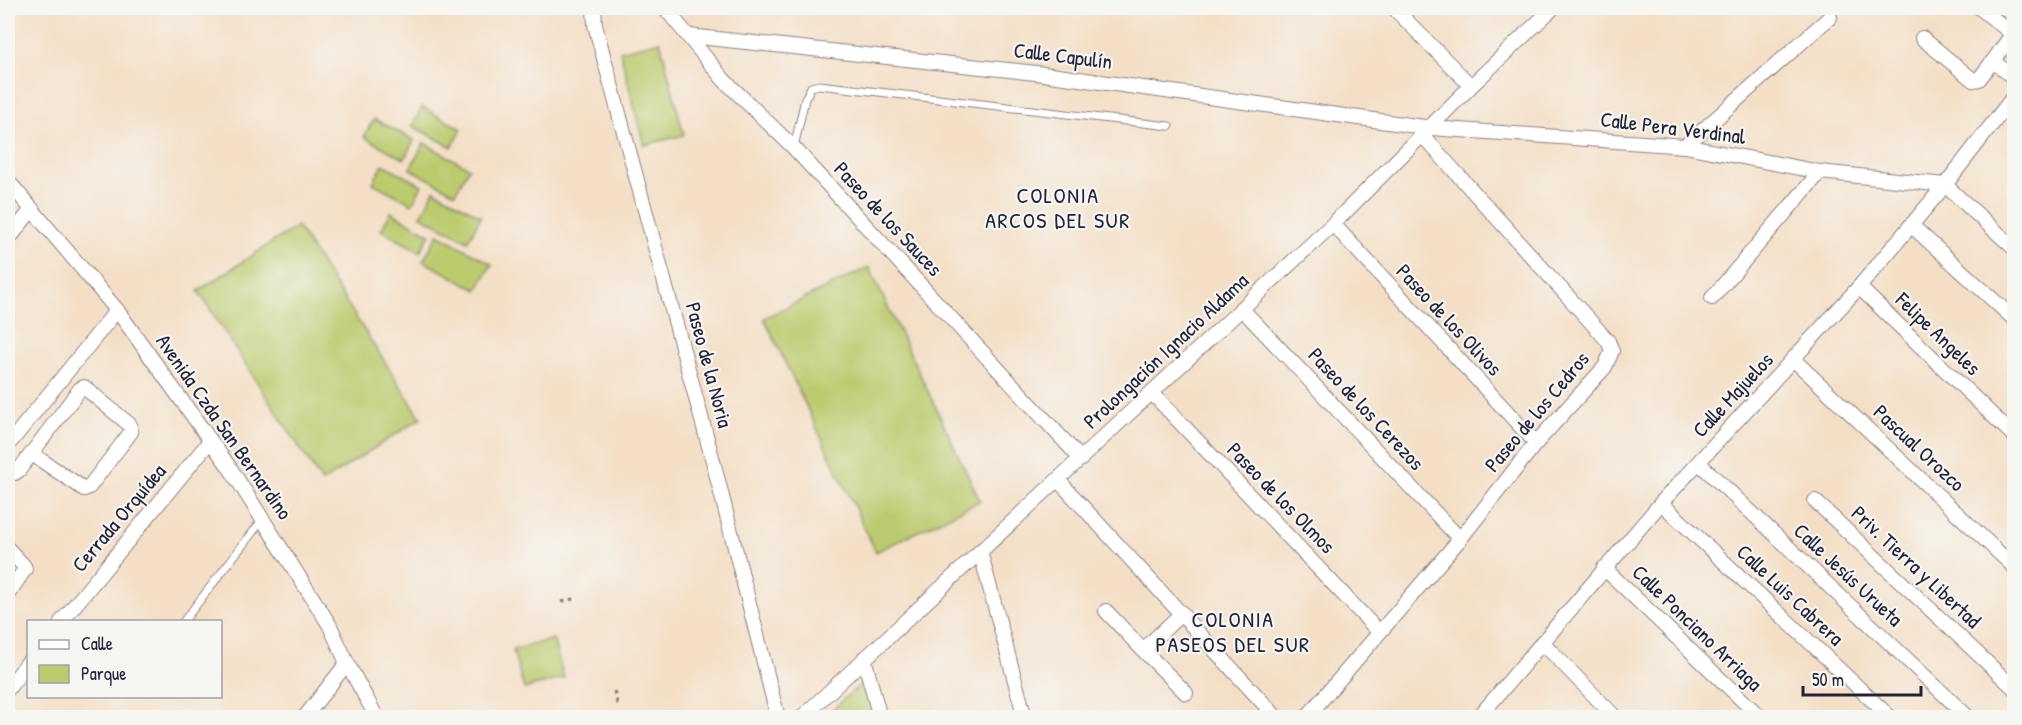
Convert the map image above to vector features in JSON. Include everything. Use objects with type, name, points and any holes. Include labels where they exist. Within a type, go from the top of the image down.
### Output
[{"type":"street","name":"Paseo de la Noria","points":[[594,8],[595,25],[710,450],[778,717]]},
{"type":"street","name":"Paseo de los Sauces","points":[[665,8],[724,80],[794,148],[1081,459]]},
{"type":"street","points":[[1394,8],[1471,86]]},
{"type":"street","name":"Prolongación Ignacio Aldama","points":[[801,717],[1333,225],[1471,86],[1553,8]]},
{"type":"street","points":[[1922,38],[1973,80],[1979,79],[2012,36],[1980,8]]},
{"type":"street","points":[[1686,147],[1830,17]]},
{"type":"street","name":"Calle Capulín","points":[[689,36],[1036,72],[1427,132]]},
{"type":"street","points":[[1993,61],[2014,78]]},
{"type":"street","name":"Calle Majuelos","points":[[1479,717],[1604,568],[1859,287],[2012,106]]},
{"type":"street","name":"Calle Pera Verdinal","points":[[1427,132],[1686,147],[1820,172],[1945,185]]},
{"type":"street","name":"Paseo de los Cedros","points":[[1306,717],[1460,539],[1536,443],[1605,367],[1612,351],[1608,340],[1427,132]]},
{"type":"street","points":[[1712,298],[1820,172]]},
{"type":"street","name":"Avenida Czda San Bernardino","points":[[8,181],[117,310],[210,441],[263,519],[328,624],[377,717]]},
{"type":"street","points":[[1945,185],[2014,248]]},
{"type":"street","points":[[8,240],[32,209]]},
{"type":"street","name":"Paseo de los Olivos","points":[[1333,225],[1536,443]]},
{"type":"street","points":[[1911,225],[2014,320]]},
{"type":"street","name":"Felipe Angeles","points":[[1859,287],[2014,435]]},
{"type":"street","name":"Paseo de los Cerezos","points":[[1241,308],[1460,539]]},
{"type":"street","points":[[8,446],[117,310]]},
{"type":"street","name":"Pascual Orozco","points":[[1794,360],[2014,567]]},
{"type":"street","points":[[8,470],[15,473],[19,470],[80,389],[84,387],[131,429],[89,487],[84,489],[32,454]]},
{"type":"street","name":"Paseo de los Olmos","points":[[1152,393],[1380,632]]},
{"type":"street","name":"Cerrada Orquídea","points":[[62,620],[210,441]]},
{"type":"street","name":"Calle Jesús Urueta","points":[[1699,463],[1969,717]]},
{"type":"street","points":[[1058,480],[1277,717]]},
{"type":"street","name":"Priv. Tierra y Libertad","points":[[1815,501],[2014,688]]},
{"type":"street","name":"Calle Luis Cabrera","points":[[1661,503],[1891,717]]},
{"type":"street","points":[[8,549],[25,569],[8,594]]},
{"type":"street","points":[[980,551],[1025,717]]},
{"type":"street","name":"Calle Ponciano Arriaga","points":[[1604,568],[1761,717]]},
{"type":"street","points":[[1106,611],[1186,693]]},
{"type":"street","points":[[1143,650],[1182,613]]},
{"type":"street","points":[[1542,642],[1617,717]]},
{"type":"street","points":[[864,658],[880,717]]},
{"type":"street","points":[[8,689],[27,663]]},
{"type":"street","points":[[304,717],[347,663]]},
{"type":"lane","points":[[794,148],[805,99],[811,87],[819,85],[1169,126]]},
{"type":"lane","points":[[184,620],[263,519]]},
{"type":"path","points":[[561,602],[577,598]]},
{"type":"path","points":[[614,691],[618,706]]},
{"type":"green space","points":[[660,41],[684,135],[644,145],[620,51]]},
{"type":"green space","points":[[422,107],[462,129],[452,147],[412,126]]},
{"type":"green space","points":[[374,119],[414,140],[404,159],[364,137]]},
{"type":"green space","points":[[424,143],[469,168],[455,193],[410,169]]},
{"type":"green space","points":[[383,164],[422,185],[412,204],[373,183]]},
{"type":"green space","points":[[434,190],[481,216],[468,241],[421,216]]},
{"type":"green space","points":[[391,212],[430,234],[420,252],[381,230]]},
{"type":"green space","points":[[297,226],[421,418],[322,482],[198,291]]},
{"type":"green space","points":[[438,234],[492,264],[477,290],[423,261]]},
{"type":"green space","points":[[869,267],[980,501],[876,552],[764,318]]},
{"type":"green space","points":[[553,639],[564,678],[524,689],[513,650]]},
{"type":"green space","points":[[869,677],[879,717],[824,717]]},
{"type":"district","name":"COLONIA ARCOS DEL SUR","points":[[1058,208]]},
{"type":"district","name":"COLONIA PASEOS DEL SUR","points":[[1233,632]]}]
